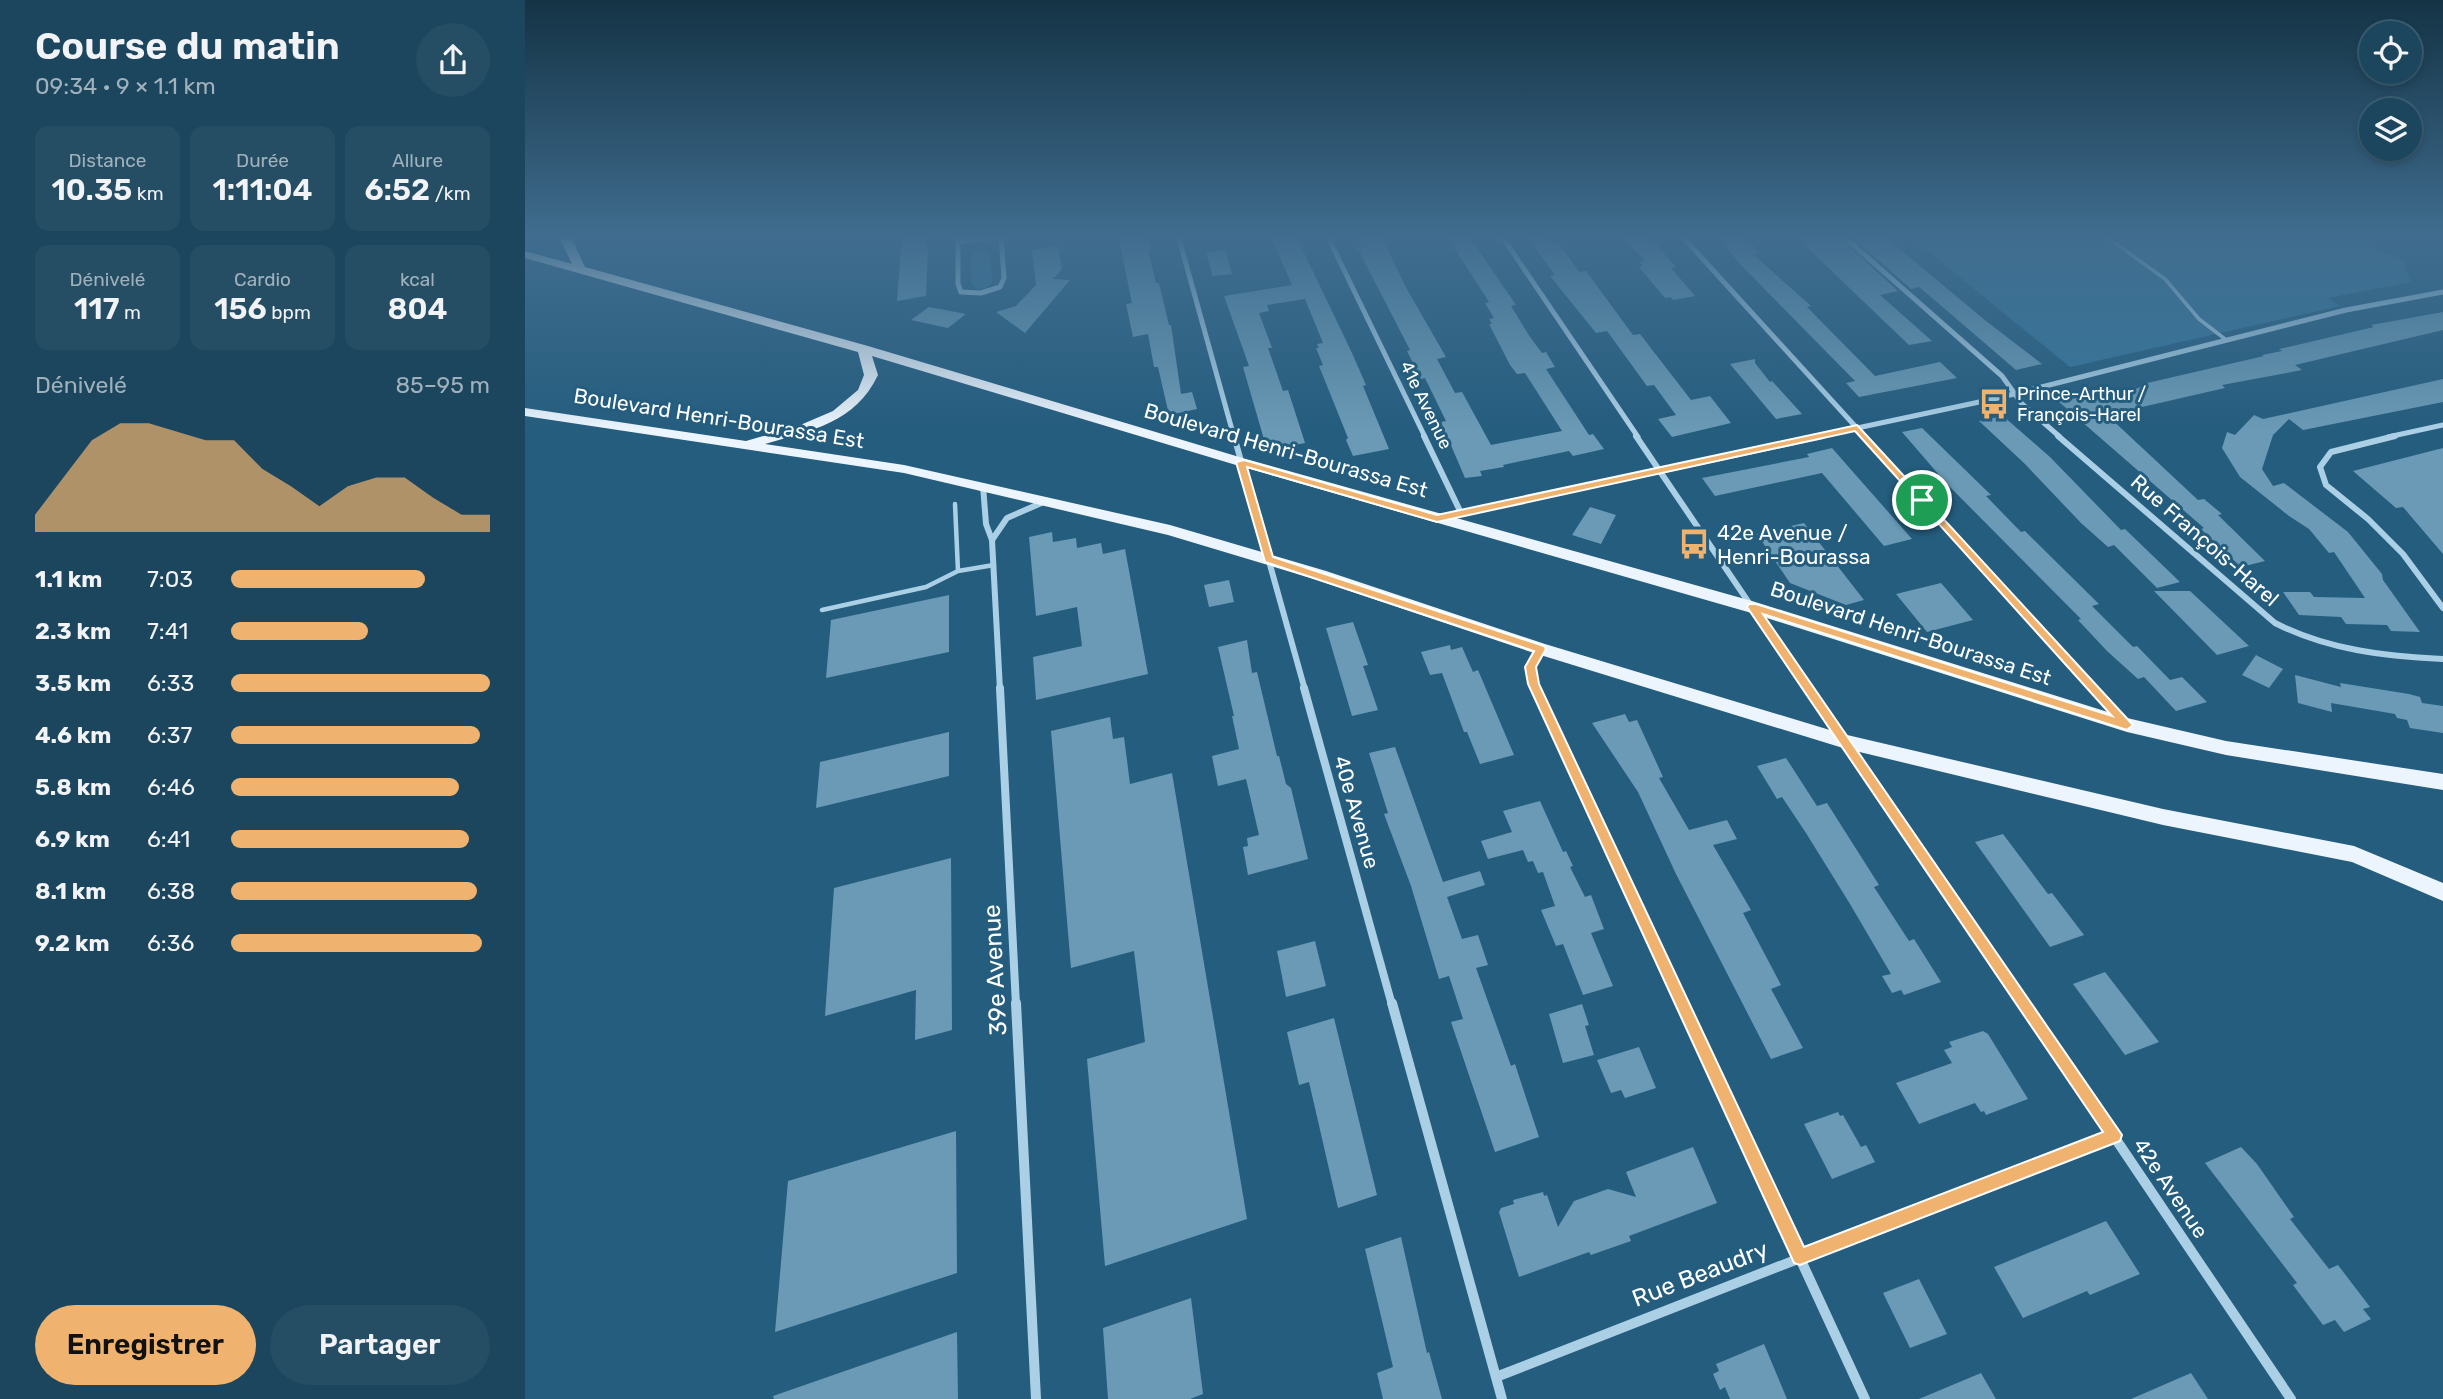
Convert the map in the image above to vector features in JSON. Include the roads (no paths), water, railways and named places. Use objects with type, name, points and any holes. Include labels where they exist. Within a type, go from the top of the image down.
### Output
[{"type":"main road","name":"Boulevard Henri-Bourassa Est","points":[[691,300],[1241,462],[1752,607],[2127,725],[2226,748],[2443,782]]},
{"type":"main road","points":[[745,445],[811,425],[849,405],[862,392],[871,375],[864,349]]},
{"type":"main road","name":"Boulevard Henri-Bourassa Est","points":[[525,412],[904,469],[1182,534],[1269,559],[1540,649],[1843,741],[2163,817],[2354,854],[2443,892]]},
{"type":"street","name":"40e Avenue","points":[[1196,300],[1502,1399]]},
{"type":"street","name":"41e Avenue","points":[[1358,300],[1461,513]]},
{"type":"street","name":"42e Avenue","points":[[1545,300],[1843,741],[2115,1135],[2291,1399]]},
{"type":"street","points":[[1741,300],[2127,725]]},
{"type":"street","name":"Rue François-Harel","points":[[1916,300],[2002,376],[2022,404],[2244,599],[2275,623],[2321,643],[2374,655],[2443,659]]},
{"type":"street","points":[[1437,518],[2016,393],[2225,339],[2398,300]]},
{"type":"street","points":[[2443,425],[2331,452],[2320,467],[2326,485],[2368,519],[2403,554],[2443,608]]},
{"type":"street","name":"39e Avenue","points":[[983,486],[986,524],[992,540],[994,565],[1036,1399]]},
{"type":"street","points":[[992,540],[1007,518],[1047,501]]},
{"type":"street","points":[[1540,649],[1530,667],[1534,684],[1865,1399]]},
{"type":"street","name":"Rue Beaudry","points":[[1496,1377],[2115,1135]]},
{"type":"lane","points":[[2184,300],[2199,319],[2225,339]]},
{"type":"lane","points":[[955,504],[958,571]]},
{"type":"lane","points":[[822,610],[926,587],[958,571],[994,565]]},
{"type":"place","name":"Prince-Arthur / François-Harel","points":[[1994,404]]},
{"type":"place","name":"42e Avenue / Henri-Bourassa","points":[[1694,544]]}]
